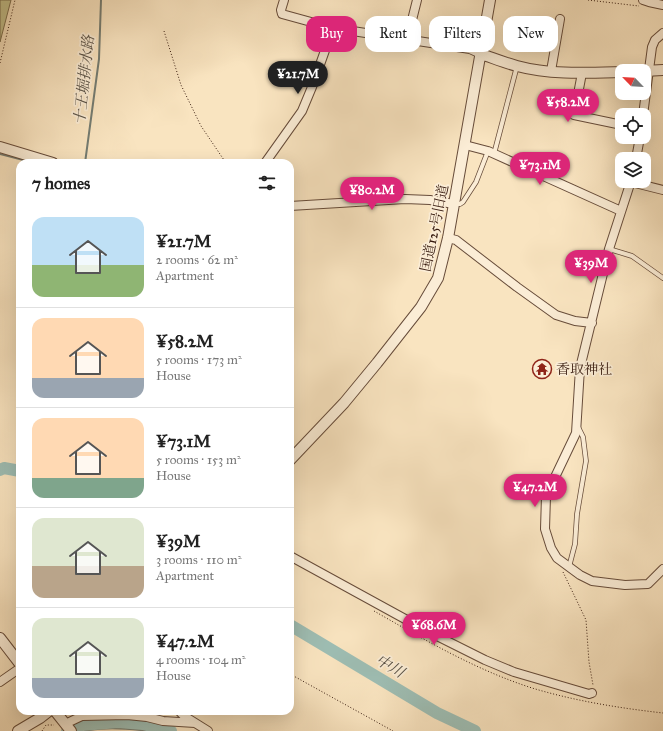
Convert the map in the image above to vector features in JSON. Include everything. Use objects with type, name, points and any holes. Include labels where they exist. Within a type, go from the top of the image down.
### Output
[{"type":"street","points":[[284,0],[281,10],[282,14],[306,21]]},
{"type":"street","points":[[413,16],[417,0]]},
{"type":"street","name":"国道125号旧道","points":[[294,456],[344,403],[421,306],[438,278],[448,238],[490,0]]},
{"type":"street","points":[[641,3],[663,4]]},
{"type":"street","points":[[551,71],[560,19]]},
{"type":"street","points":[[648,64],[655,40],[663,33]]},
{"type":"street","points":[[421,42],[470,49],[517,66],[551,71],[582,73],[615,72]]},
{"type":"street","points":[[268,159],[302,110],[312,87],[324,52]]},
{"type":"street","points":[[651,71],[663,70]]},
{"type":"street","points":[[582,73],[574,115],[615,124]]},
{"type":"street","points":[[464,145],[491,153],[621,211]]},
{"type":"street","points":[[0,147],[39,159]]},
{"type":"street","points":[[651,187],[663,190]]},
{"type":"street","points":[[629,188],[609,249],[580,368],[576,433],[546,496],[545,529],[547,540],[557,558],[592,581],[625,585],[648,584],[663,569]]},
{"type":"street","points":[[294,206],[405,199],[430,200],[454,204]]},
{"type":"street","points":[[448,238],[456,240],[556,315],[575,321],[592,323]]},
{"type":"street","points":[[294,558],[427,631],[485,660],[514,672],[589,694],[592,693]]},
{"type":"street","points":[[0,638],[16,659]]},
{"type":"street","points":[[0,682],[16,671]]},
{"type":"street","points":[[18,731],[44,715]]},
{"type":"street","points":[[58,715],[64,725],[82,716],[104,715]]},
{"type":"street","points":[[133,715],[163,722],[195,723]]},
{"type":"street","points":[[183,715],[208,731]]},
{"type":"lane","points":[[454,204],[460,204],[463,202],[476,182],[491,153],[517,66]]},
{"type":"lane","points":[[609,249],[632,256],[663,278]]},
{"type":"lane","points":[[566,565],[575,544],[577,514],[586,461],[583,436],[577,425]]},
{"type":"path","points":[[0,63],[15,0]]},
{"type":"path","points":[[588,0],[641,3]]},
{"type":"path","points":[[164,31],[181,85],[201,126],[223,159]]},
{"type":"path","points":[[566,565],[562,570],[586,620],[592,693]]},
{"type":"path","points":[[294,676],[393,731]]},
{"type":"path","points":[[42,731],[46,725],[64,725]]},
{"type":"shaded area","points":[[0,0],[11,0],[0,42]]},
{"type":"waterway","name":"十王堀排水路","points":[[86,159],[99,59],[101,0]]},
{"type":"waterway","points":[[0,154],[19,159]]},
{"type":"waterway","name":"中川","points":[[0,470],[4,468],[16,470]]},
{"type":"waterway","name":"中川","points":[[294,627],[437,713],[475,731]]},
{"type":"waterway","points":[[67,731],[82,725],[118,722],[143,724],[171,731]]},
{"type":"waterway","points":[[85,731],[100,728],[148,731]]},
{"type":"place","name":"香取神社","points":[[542,369]]}]
